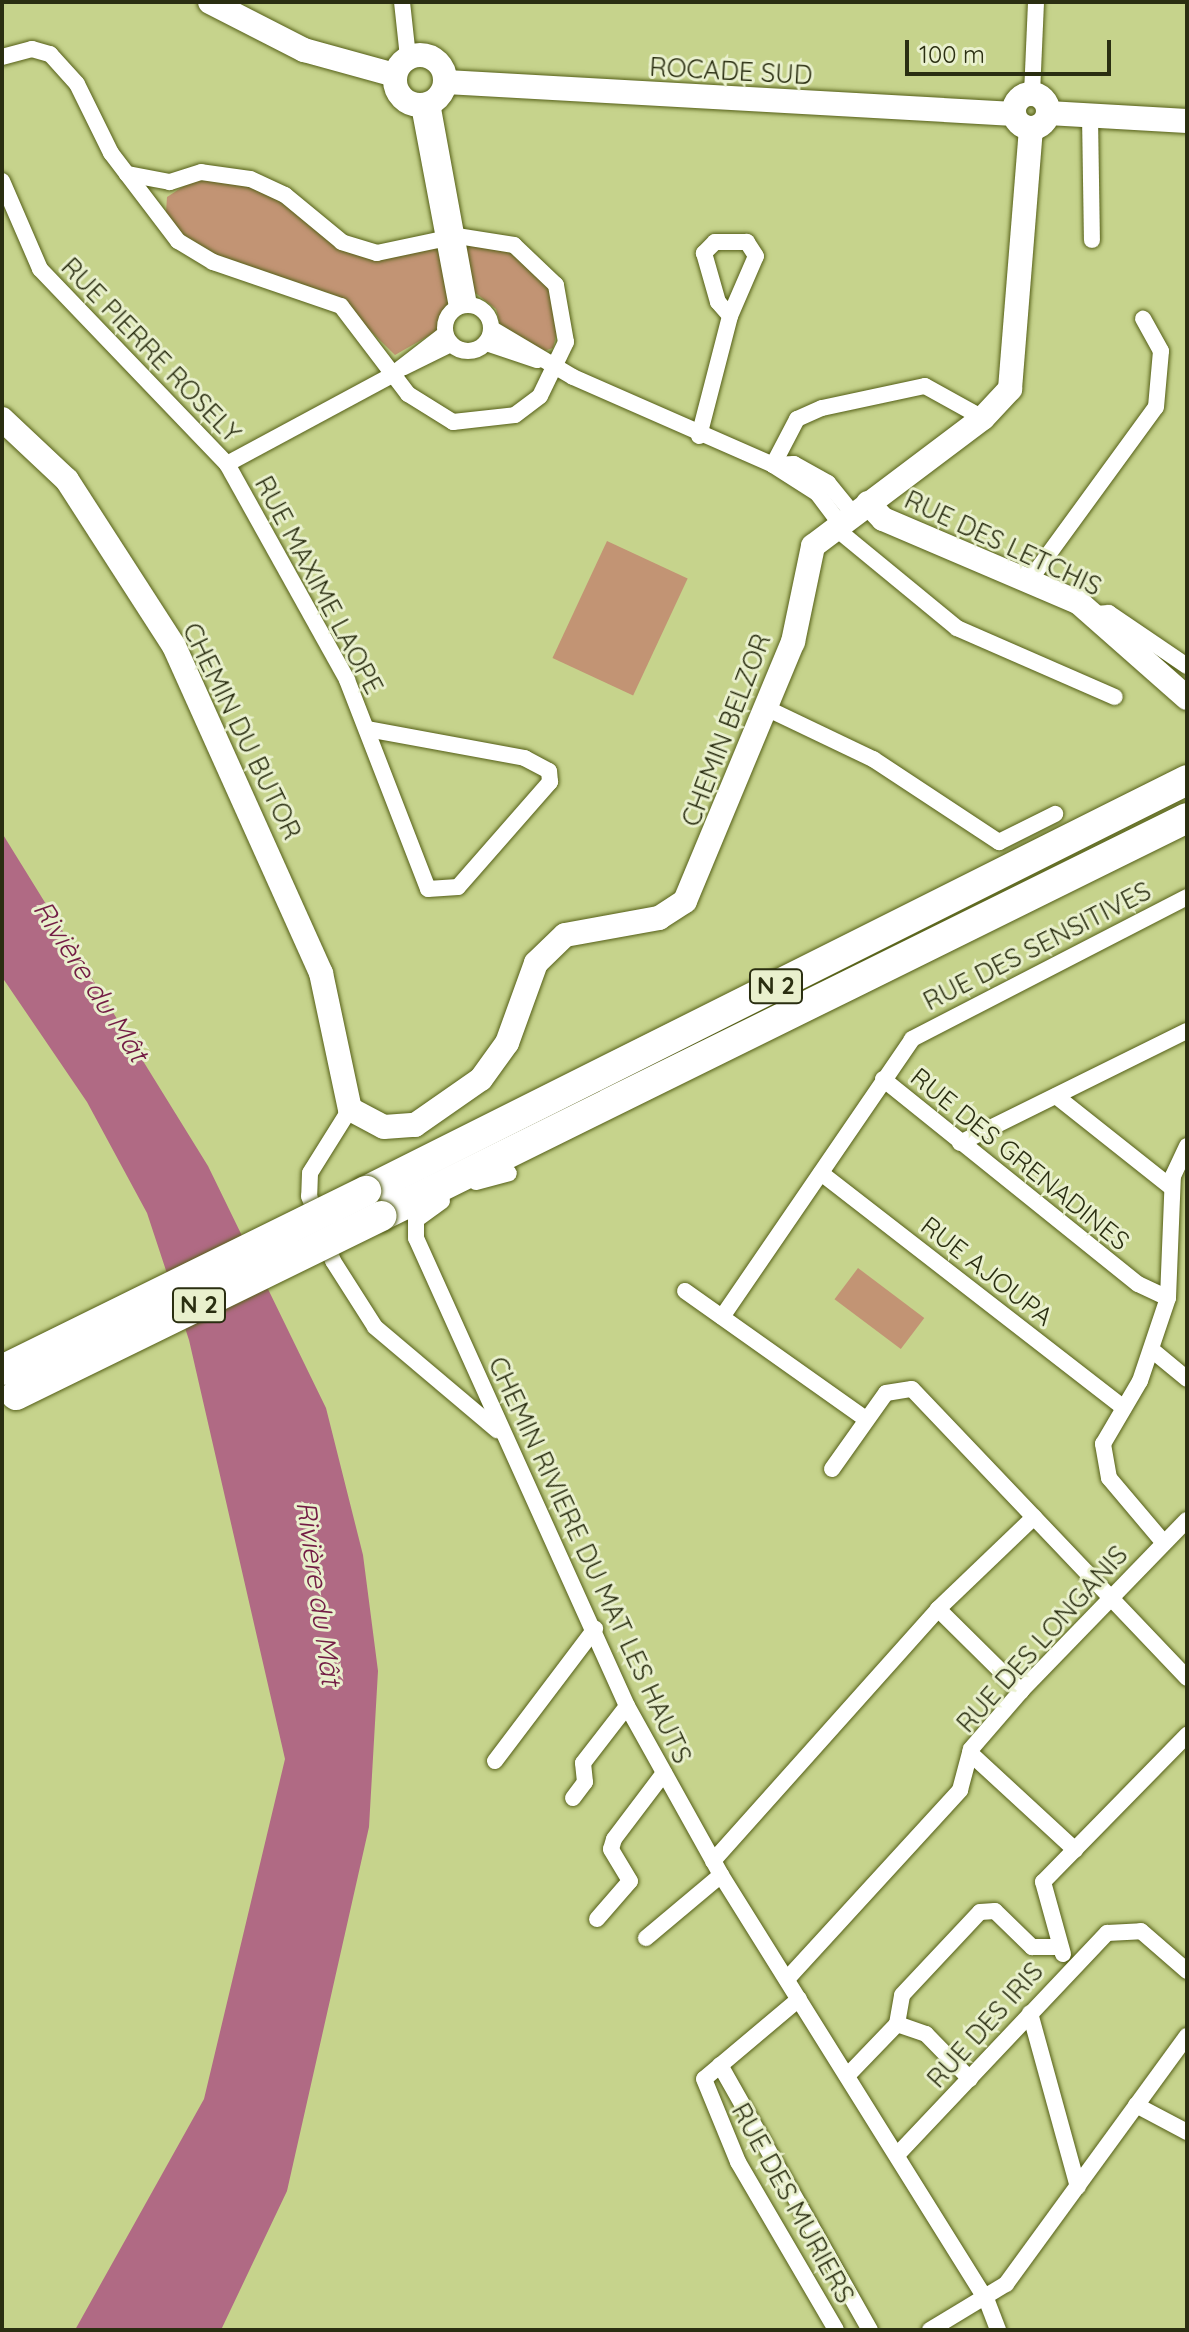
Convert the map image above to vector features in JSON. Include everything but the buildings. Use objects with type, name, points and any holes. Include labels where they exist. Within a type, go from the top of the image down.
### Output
[{"type":"highway","name":"N 2","points":[[7,1389],[374,1203],[1187,780]]},
{"type":"highway","name":"N 2","points":[[374,1203],[1187,818]]},
{"type":"street","points":[[210,2],[304,50],[402,66],[437,61],[446,82],[425,104]]},
{"type":"street","points":[[402,2],[403,99],[425,104]]},
{"type":"street","points":[[1031,119],[1018,100],[1032,94],[1036,2]]},
{"type":"street","points":[[2,57],[32,49],[65,67],[127,174],[192,253],[341,306],[427,409],[453,422],[484,424],[540,396],[548,363],[566,342],[556,285],[514,245],[451,237],[401,253],[360,249],[250,179],[201,172],[170,182],[127,174]]},
{"type":"street","name":"ROCADE SUD","points":[[446,82],[1031,119],[1090,116],[1187,121]]},
{"type":"street","points":[[227,464],[398,371],[448,339],[463,305],[425,104]]},
{"type":"street","points":[[1090,116],[1092,240]]},
{"type":"street","name":"CHEMIN BELZOR","points":[[350,1109],[384,1127],[430,1120],[481,1079],[507,1043],[548,949],[572,931],[647,921],[678,908],[705,865],[793,642],[809,556],[848,516],[1000,404],[1015,370],[1031,119]]},
{"type":"street","name":"RUE PIERRE ROSELY","points":[[2,181],[40,269],[227,464]]},
{"type":"street","points":[[159,215],[170,182]]},
{"type":"street","points":[[699,436],[730,316],[756,256],[747,242],[715,242],[705,250],[718,302],[730,316]]},
{"type":"street","points":[[448,339],[473,351],[489,336],[488,315],[463,305]]},
{"type":"street","points":[[1029,581],[1156,407],[1161,351],[1143,319]]},
{"type":"street","points":[[489,336],[699,436],[773,465],[848,516],[957,628],[1115,697]]},
{"type":"street","points":[[773,465],[797,419],[822,408],[925,386],[983,418]]},
{"type":"street","name":"CHEMIN DU BUTOR","points":[[2,419],[67,480],[174,646],[321,973],[350,1109]]},
{"type":"street","name":"RUE MAXIME LAOPE","points":[[227,464],[367,729],[419,877],[435,893],[458,887],[550,782],[549,771],[525,758],[367,729]]},
{"type":"street","name":"RUE DES LETCHIS","points":[[848,516],[883,519],[1029,581],[1095,614],[1187,698]]},
{"type":"street","points":[[1095,614],[1109,613],[1187,666]]},
{"type":"street","points":[[766,708],[873,759],[999,842],[1055,814]]},
{"type":"street","name":"RUE DES SENSITIVES","points":[[883,1079],[928,1027],[1187,897]]},
{"type":"street","points":[[960,1143],[1187,1031]]},
{"type":"street","name":"RUE DES GRENADINES","points":[[722,1317],[883,1079],[1138,1284],[1168,1298]]},
{"type":"street","points":[[1056,1096],[1172,1188]]},
{"type":"street","points":[[350,1109],[310,1173],[309,1196],[333,1261],[375,1327],[498,1431]]},
{"type":"street","points":[[1164,1543],[1102,1463],[1103,1444],[1152,1350],[1168,1298],[1180,1249],[1172,1188],[1187,1146]]},
{"type":"street","name":"CHEMIN RIVIERE DU MAT LES HAUTS","points":[[509,1173],[481,1179],[416,1220],[416,1238],[498,1431],[595,1629],[627,1706],[717,1868],[987,2301],[998,2330]]},
{"type":"street","name":"RUE AJOUPA","points":[[821,1173],[1124,1408]]},
{"type":"street","points":[[685,1291],[863,1417]]},
{"type":"street","points":[[1152,1350],[1187,1379]]},
{"type":"street","points":[[832,1469],[863,1417],[886,1393],[912,1389],[1187,1678]]},
{"type":"street","points":[[646,1938],[717,1868],[938,1609],[1034,1517]]},
{"type":"street","name":"RUE DES LONGANIS","points":[[788,1978],[960,1790],[970,1753],[1021,1691],[1187,1520]]},
{"type":"street","points":[[938,1609],[1021,1691]]},
{"type":"street","points":[[495,1761],[595,1629]]},
{"type":"street","points":[[573,1798],[585,1782],[583,1763],[627,1706]]},
{"type":"street","name":"RUE DES IRIS","points":[[897,2155],[1068,1970],[1041,1891],[1075,1850],[1187,1735]]},
{"type":"street","points":[[970,1753],[1075,1850]]},
{"type":"street","points":[[597,1919],[630,1881],[614,1857],[614,1839],[664,1773]]},
{"type":"street","points":[[847,2076],[897,2024],[902,1995],[980,1912],[995,1911],[1032,1947],[1060,1947]]},
{"type":"street","points":[[1068,1970],[1107,1933],[1125,1929],[1141,1931],[1187,1971]]},
{"type":"street","points":[[799,1999],[720,2065],[870,2330]]},
{"type":"street","points":[[1030,2013],[1078,2187]]},
{"type":"street","points":[[897,2024],[926,2034],[970,2079]]},
{"type":"street","points":[[930,2330],[987,2301],[1078,2187],[1186,2039]]},
{"type":"street","name":"RUE DES MURIERS","points":[[720,2065],[704,2079],[706,2092],[836,2330]]},
{"type":"street","points":[[1136,2105],[1187,2132]]},
{"type":"shaded area","points":[[198,177],[259,189],[374,257],[437,245],[452,296],[437,331],[395,355],[334,295],[187,246],[166,212],[167,197]]},
{"type":"shaded area","points":[[466,245],[507,250],[549,288],[559,324],[553,348],[544,351],[501,328],[496,309],[473,291]]},
{"type":"shaded area","points":[[607,541],[688,579],[633,696],[552,658]]},
{"type":"shaded area","points":[[858,1268],[924,1318],[901,1349],[835,1299]]},
{"type":"water","name":"Rivière du Mât","points":[[2,833],[208,1166],[326,1408],[363,1555],[378,1671],[369,1827],[287,2191],[221,2330],[75,2330],[204,2099],[285,1759],[189,1340],[147,1213],[87,1102],[2,977]]}]
